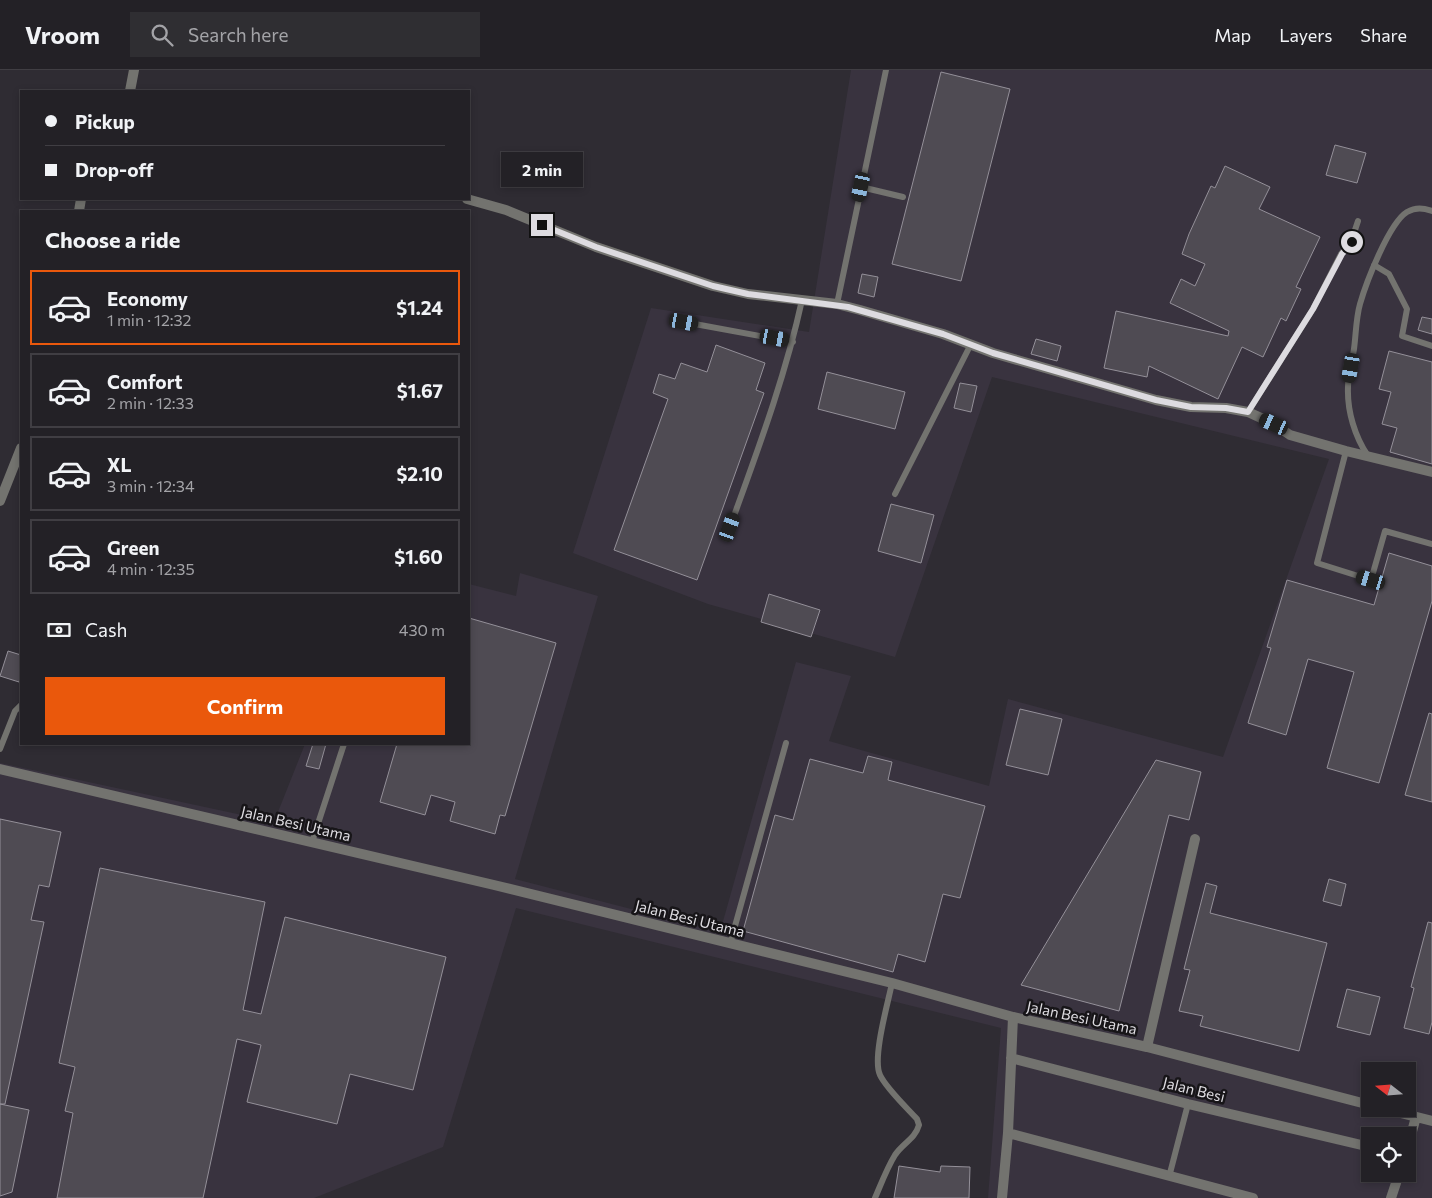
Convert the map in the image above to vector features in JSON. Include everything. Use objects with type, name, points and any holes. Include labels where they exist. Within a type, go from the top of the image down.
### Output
[{"type":"street","points":[[130,90],[134,70]]},
{"type":"street","points":[[470,200],[506,210],[596,247],[713,286],[748,294],[836,304],[943,334],[993,353],[1156,400],[1191,407],[1226,408],[1248,412],[1274,424],[1290,435],[1432,472]]},
{"type":"street","points":[[0,501],[20,451]]},
{"type":"street","name":"Jalan Besi Utama","points":[[0,769],[312,842],[892,983],[1013,1017],[1146,1047],[1361,1103]]},
{"type":"street","points":[[1146,1047],[1195,839]]},
{"type":"street","points":[[1002,1198],[1008,1133],[1013,1017]]},
{"type":"street","name":"Jalan Besi","points":[[1011,1058],[1188,1104],[1361,1145]]},
{"type":"street","points":[[1416,1117],[1432,1121]]},
{"type":"street","points":[[1008,1133],[1253,1198]]},
{"type":"street","points":[[1391,1198],[1396,1182]]},
{"type":"lane","points":[[836,304],[886,70]]},
{"type":"lane","points":[[861,187],[902,197]]},
{"type":"lane","points":[[1368,456],[1360,444],[1355,431],[1349,404],[1348,386],[1360,304],[1374,265],[1400,218],[1412,210],[1421,208],[1432,211]]},
{"type":"lane","points":[[1248,412],[1313,309],[1342,254],[1352,242],[1358,221]]},
{"type":"lane","points":[[1374,265],[1389,274],[1407,309],[1402,336],[1432,346]]},
{"type":"lane","points":[[730,527],[775,402],[793,342],[802,300]]},
{"type":"lane","points":[[684,322],[793,342]]},
{"type":"lane","points":[[895,494],[971,344]]},
{"type":"lane","points":[[1346,451],[1317,563],[1371,580],[1385,531],[1432,544]]},
{"type":"lane","points":[[0,749],[15,711],[20,706]]},
{"type":"lane","points":[[730,944],[786,743]]},
{"type":"lane","points":[[312,842],[344,745]]},
{"type":"lane","points":[[875,1198],[896,1154],[901,1146],[913,1138],[919,1125],[917,1120],[882,1079],[877,1067],[878,1052],[892,983]]},
{"type":"lane","points":[[1170,1177],[1188,1104]]},
{"type":"shaded area","points":[[851,70],[1432,70],[1432,1198],[988,1198],[1001,1028],[516,908],[443,1147],[314,1198],[0,1198],[0,763],[274,822],[305,745],[470,745],[470,584],[516,596],[520,573],[598,596],[515,879],[720,932],[796,662],[851,676],[829,741],[989,786],[1008,699],[1223,757],[1329,459],[992,377],[895,657],[708,604],[573,553],[651,308],[809,332]]},
{"type":"building","points":[[941,72],[1010,89],[961,281],[892,264]]},
{"type":"building","points":[[1335,145],[1366,153],[1357,183],[1326,175]]},
{"type":"building","points":[[1225,166],[1270,187],[1259,209],[1320,237],[1296,287],[1301,289],[1286,321],[1281,318],[1263,357],[1242,347],[1218,399],[1149,366],[1147,377],[1104,368],[1116,311],[1228,336],[1229,331],[1170,303],[1181,279],[1195,286],[1205,264],[1182,254],[1211,186],[1215,188]]},
{"type":"building","points":[[862,274],[878,277],[874,297],[858,293]]},
{"type":"building","points":[[1422,317],[1432,319],[1432,334],[1418,330]]},
{"type":"building","points":[[1036,339],[1061,346],[1057,361],[1031,354]]},
{"type":"building","points":[[716,345],[765,363],[756,390],[764,393],[697,580],[614,550],[668,399],[653,393],[659,374],[675,379],[681,363],[707,372]]},
{"type":"building","points":[[1389,351],[1432,362],[1432,464],[1390,452],[1397,428],[1382,424],[1391,392],[1379,389]]},
{"type":"building","points":[[827,372],[905,392],[895,429],[818,409]]},
{"type":"building","points":[[960,383],[977,386],[971,412],[954,408]]},
{"type":"building","points":[[891,504],[934,515],[921,563],[878,551]]},
{"type":"building","points":[[1389,553],[1432,566],[1432,601],[1379,783],[1327,768],[1354,672],[1308,659],[1286,735],[1248,723],[1271,648],[1267,647],[1287,580],[1374,605]]},
{"type":"building","points":[[769,594],[820,610],[811,637],[761,622]]},
{"type":"building","points":[[470,618],[556,643],[505,816],[500,815],[495,834],[450,821],[455,802],[431,795],[425,815],[380,802],[397,745],[470,745]]},
{"type":"building","points":[[8,651],[20,655],[19,682],[0,676]]},
{"type":"building","points":[[1020,709],[1062,719],[1048,775],[1006,765]]},
{"type":"building","points":[[1429,713],[1432,714],[1432,802],[1405,795]]},
{"type":"building","points":[[313,745],[326,745],[319,769],[306,766]]},
{"type":"building","points":[[868,756],[892,762],[888,780],[985,806],[960,898],[943,894],[925,962],[898,954],[893,972],[743,931],[775,815],[793,820],[810,759],[863,773]]},
{"type":"building","points":[[1156,760],[1201,772],[1189,820],[1169,815],[1119,1011],[1021,985]]},
{"type":"building","points":[[0,819],[61,832],[49,887],[39,885],[31,920],[44,922],[5,1104],[0,1104]]},
{"type":"building","points":[[100,868],[265,902],[243,1010],[261,1014],[285,917],[446,957],[413,1090],[350,1074],[337,1124],[247,1102],[261,1045],[237,1039],[203,1198],[57,1198],[73,1113],[65,1111],[75,1067],[59,1063]]},
{"type":"building","points":[[1329,879],[1346,884],[1341,906],[1323,901]]},
{"type":"building","points":[[1206,883],[1217,886],[1210,913],[1327,943],[1299,1051],[1200,1026],[1203,1016],[1179,1011],[1190,970],[1184,969]]},
{"type":"building","points":[[1428,922],[1432,923],[1432,1022],[1429,1034],[1404,1028],[1414,988],[1411,987]]},
{"type":"building","points":[[1347,989],[1380,997],[1370,1035],[1337,1027]]},
{"type":"building","points":[[0,1104],[29,1110],[12,1192],[0,1196]]},
{"type":"building","points":[[899,1166],[940,1172],[941,1166],[970,1167],[969,1198],[894,1198]]},
{"type":"route","points":[[542,225],[596,247],[713,286],[748,294],[836,304],[943,334],[993,353],[1156,400],[1191,407],[1226,408],[1248,412],[1313,309],[1342,254],[1352,242]]}]
